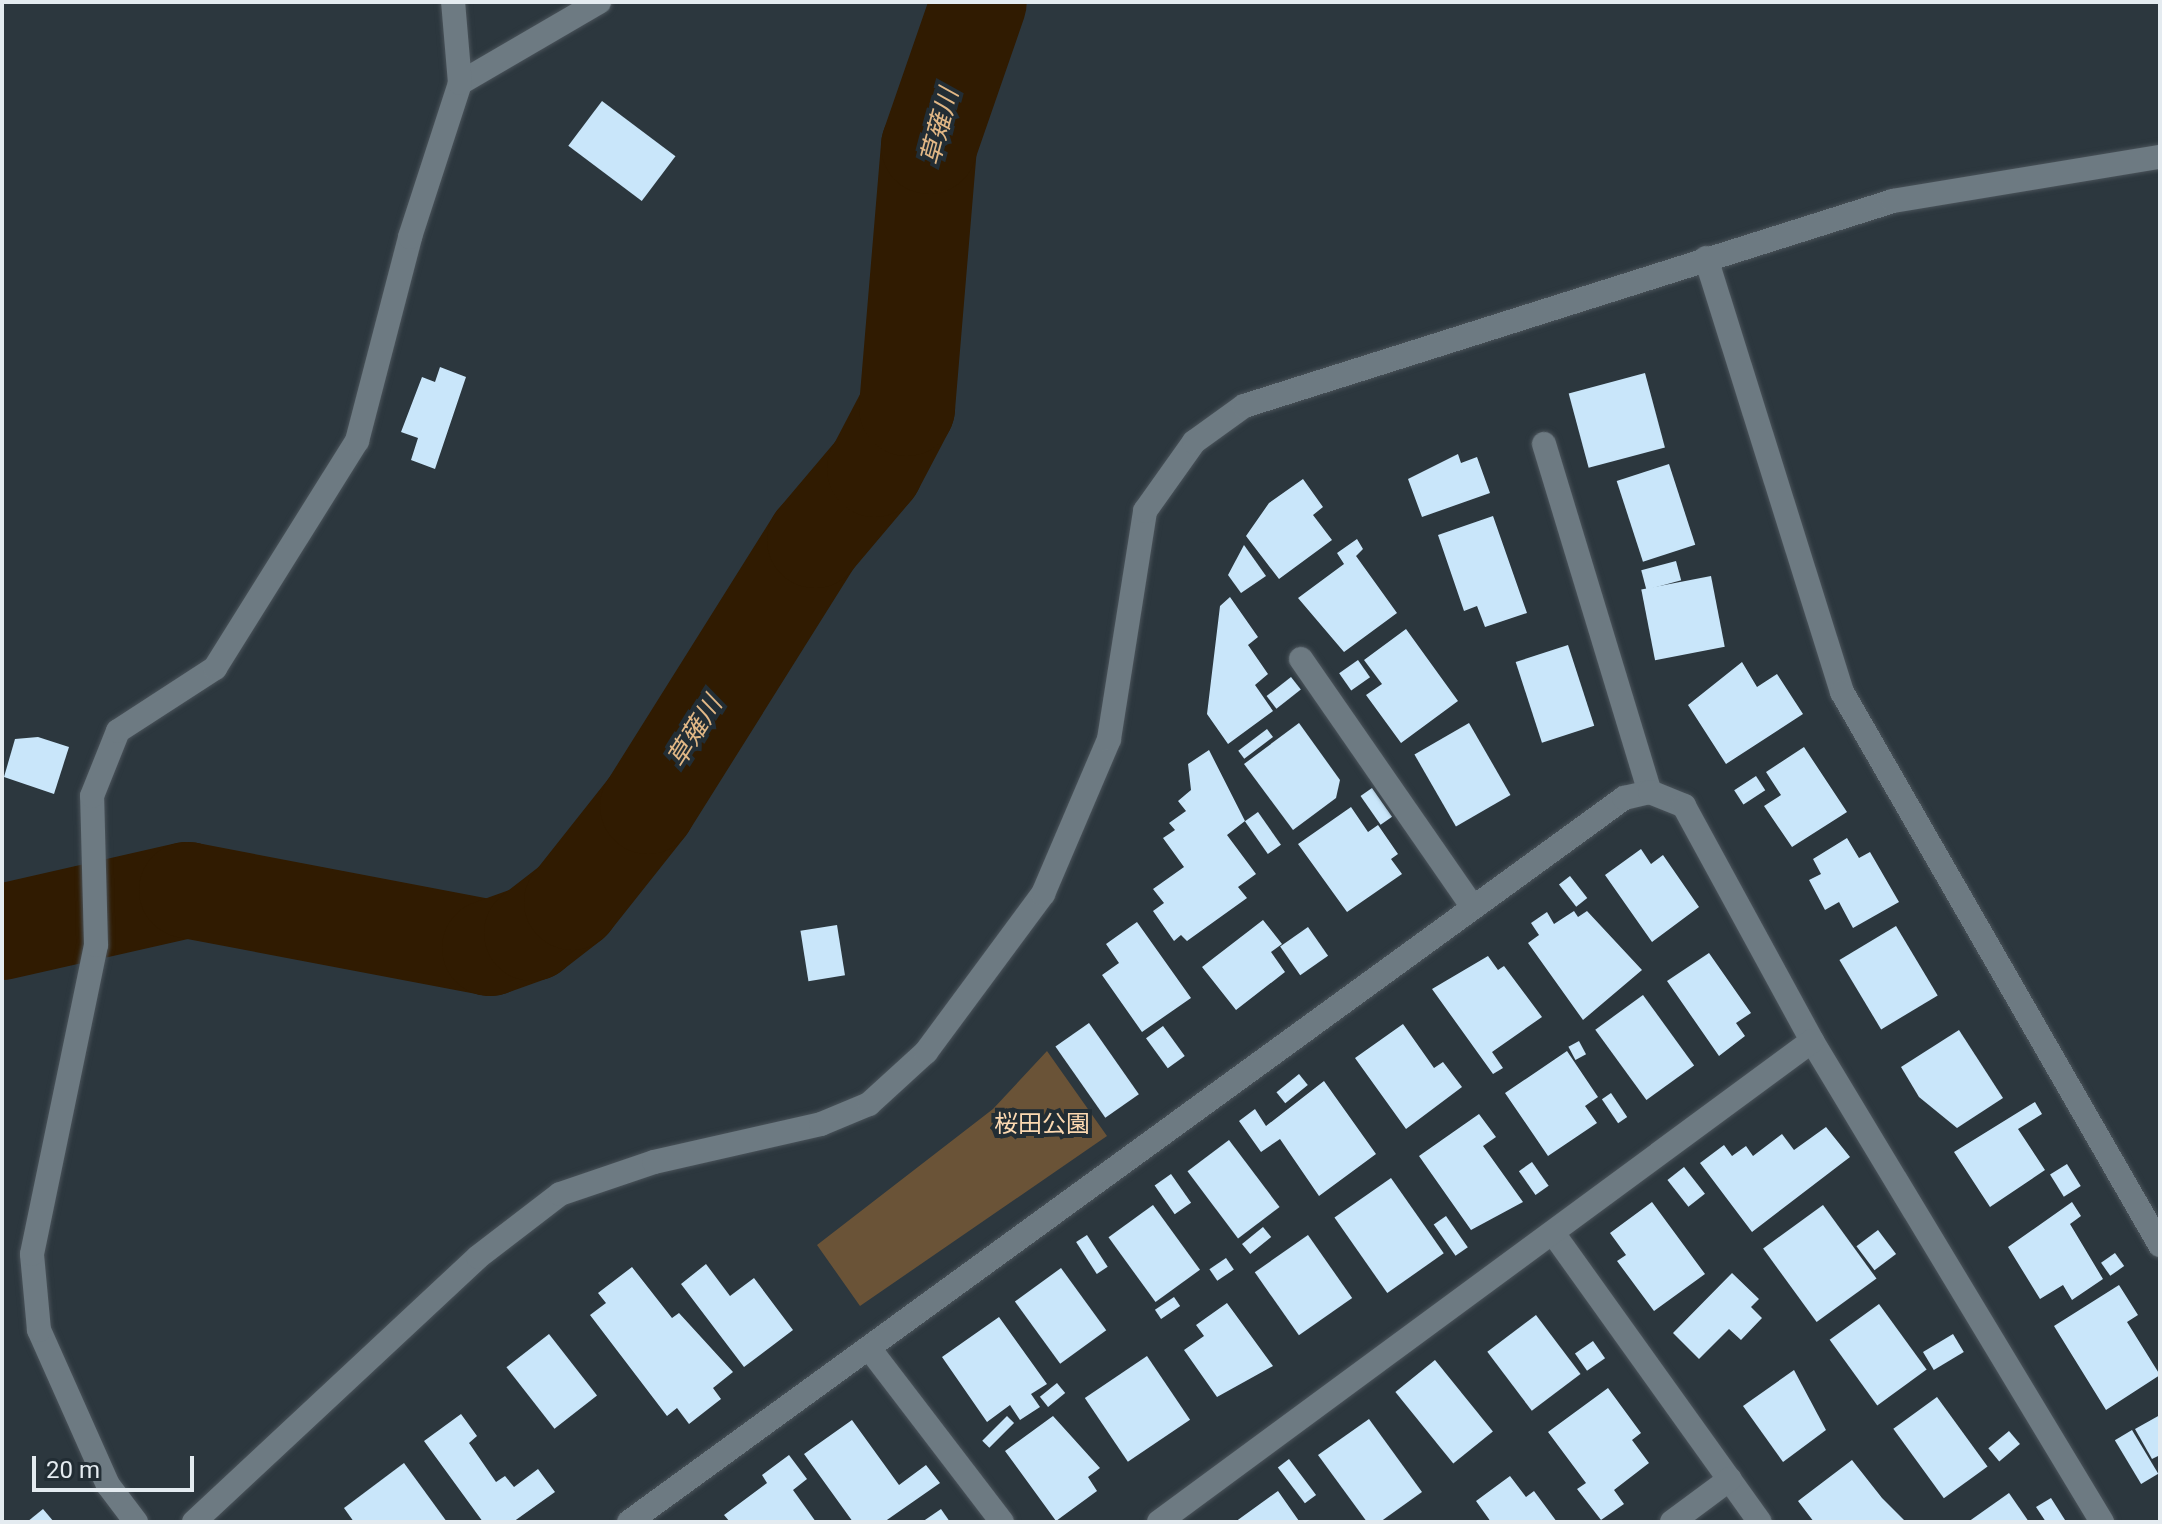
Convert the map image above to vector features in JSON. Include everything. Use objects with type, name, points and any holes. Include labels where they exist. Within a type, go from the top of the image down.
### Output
[{"type":"street","points":[[136,1522],[108,1485],[39,1330],[32,1254],[96,945],[91,876],[92,796],[118,731],[215,668],[357,441],[418,209],[460,83],[453,2]]},
{"type":"street","points":[[460,83],[599,2]]},
{"type":"street","points":[[194,1522],[478,1257],[560,1194],[654,1162],[821,1124],[869,1104],[926,1052],[1043,894],[1109,739],[1145,511],[1194,442],[1244,406],[1306,383],[1893,201],[2160,157]]},
{"type":"street","points":[[1706,258],[1842,692],[2160,1245]]},
{"type":"street","points":[[1544,444],[1650,792]]},
{"type":"street","points":[[1301,659],[1473,907]]},
{"type":"street","points":[[629,1522],[1624,798],[1650,792],[1684,806],[1812,1041],[2102,1522]]},
{"type":"street","points":[[1159,1522],[1812,1041]]},
{"type":"street","points":[[1553,1233],[1760,1522]]},
{"type":"street","points":[[869,1348],[1002,1522]]},
{"type":"street","points":[[1672,1522],[1730,1479]]},
{"type":"green space","name":"桜田公園","points":[[1047,1051],[1107,1136],[860,1306],[817,1245],[993,1109]]},
{"type":"building","points":[[602,101],[675,156],[642,201],[568,146]]},
{"type":"building","points":[[440,367],[466,377],[435,469],[411,460],[418,438],[401,432],[422,377],[435,382]]},
{"type":"building","points":[[1645,373],[1665,447],[1589,468],[1569,393]]},
{"type":"building","points":[[1458,454],[1461,463],[1477,457],[1490,493],[1422,517],[1408,479]]},
{"type":"building","points":[[1669,464],[1695,545],[1643,562],[1617,481]]},
{"type":"building","points":[[1303,479],[1323,507],[1313,515],[1332,540],[1279,579],[1246,536],[1269,503]]},
{"type":"building","points":[[1493,516],[1527,613],[1485,627],[1477,606],[1464,611],[1438,535]]},
{"type":"building","points":[[1357,539],[1363,549],[1356,556],[1397,613],[1344,652],[1298,598],[1344,564],[1337,553]]},
{"type":"building","points":[[1244,545],[1266,576],[1241,593],[1228,575]]},
{"type":"building","points":[[1676,561],[1681,580],[1646,590],[1641,570]]},
{"type":"building","points":[[1711,576],[1725,647],[1655,660],[1641,590]]},
{"type":"building","points":[[1230,597],[1258,637],[1248,645],[1268,674],[1255,685],[1273,711],[1228,744],[1207,714],[1220,606]]},
{"type":"building","points":[[1406,629],[1458,701],[1401,743],[1366,695],[1382,684],[1364,660]]},
{"type":"building","points":[[1568,645],[1594,726],[1542,743],[1516,662]]},
{"type":"building","points":[[1358,660],[1370,677],[1351,690],[1339,673]]},
{"type":"building","points":[[1742,662],[1757,687],[1777,674],[1803,714],[1726,764],[1688,705]]},
{"type":"building","points":[[1291,677],[1301,690],[1276,709],[1267,696]]},
{"type":"building","points":[[1299,723],[1340,780],[1336,798],[1293,830],[1244,764]]},
{"type":"building","points":[[1469,723],[1510,795],[1456,826],[1414,755]]},
{"type":"building","points":[[1267,729],[1273,737],[1244,759],[1238,751]]},
{"type":"building","points":[[38,737],[69,747],[54,794],[4,777],[15,739]]},
{"type":"building","points":[[1804,747],[1847,812],[1792,847],[1764,806],[1781,795],[1766,772]]},
{"type":"building","points":[[1209,750],[1245,821],[1227,835],[1256,874],[1238,887],[1247,898],[1187,941],[1181,935],[1174,941],[1153,911],[1164,903],[1153,889],[1184,867],[1163,838],[1175,830],[1169,823],[1186,811],[1178,801],[1191,790],[1188,764]]},
{"type":"building","points":[[1756,776],[1765,790],[1743,804],[1734,790]]},
{"type":"building","points":[[1372,788],[1392,817],[1381,825],[1361,796]]},
{"type":"building","points":[[1351,807],[1368,832],[1378,825],[1398,854],[1391,859],[1402,874],[1347,912],[1298,844]]},
{"type":"building","points":[[1258,812],[1281,845],[1268,854],[1245,821]]},
{"type":"building","points":[[1847,838],[1859,858],[1870,852],[1899,902],[1853,928],[1839,902],[1825,910],[1809,880],[1821,874],[1813,859]]},
{"type":"building","points":[[1641,849],[1651,864],[1663,855],[1699,907],[1652,942],[1605,875]]},
{"type":"building","points":[[1570,876],[1587,898],[1576,907],[1559,885]]},
{"type":"building","points":[[1574,911],[1578,917],[1587,911],[1642,970],[1583,1020],[1528,943],[1539,935],[1531,923],[1547,912],[1554,924]]},
{"type":"building","points":[[1263,920],[1282,944],[1271,952],[1285,972],[1236,1010],[1202,967]]},
{"type":"building","points":[[1137,922],[1191,998],[1142,1032],[1102,975],[1119,963],[1106,944]]},
{"type":"building","points":[[837,925],[845,975],[808,981],[800,931]]},
{"type":"building","points":[[1896,926],[1938,995],[1881,1029],[1839,960]]},
{"type":"building","points":[[1308,927],[1328,956],[1300,975],[1280,947]]},
{"type":"building","points":[[1709,953],[1751,1013],[1736,1023],[1745,1036],[1719,1056],[1667,981]]},
{"type":"building","points":[[1488,956],[1498,970],[1504,966],[1542,1017],[1492,1052],[1503,1068],[1493,1074],[1432,989]]},
{"type":"building","points":[[1643,995],[1694,1065],[1646,1100],[1595,1030]]},
{"type":"building","points":[[1089,1023],[1139,1094],[1105,1118],[1055,1047]]},
{"type":"building","points":[[1403,1024],[1434,1068],[1443,1062],[1462,1087],[1406,1129],[1355,1058]]},
{"type":"building","points":[[1163,1026],[1185,1056],[1168,1068],[1146,1038]]},
{"type":"building","points":[[1959,1030],[2003,1098],[1957,1128],[1919,1097],[1901,1067]]},
{"type":"building","points":[[1579,1041],[1586,1054],[1575,1060],[1568,1047]]},
{"type":"building","points":[[1567,1051],[1598,1097],[1585,1106],[1597,1123],[1548,1156],[1505,1093]]},
{"type":"building","points":[[1299,1074],[1308,1085],[1285,1103],[1276,1092]]},
{"type":"building","points":[[1324,1081],[1376,1154],[1319,1196],[1280,1139],[1261,1152],[1239,1121],[1255,1109],[1266,1126]]},
{"type":"building","points":[[1611,1093],[1627,1117],[1618,1123],[1602,1099]]},
{"type":"building","points":[[2035,1102],[2042,1114],[2018,1129],[2045,1170],[1990,1207],[1954,1152]]},
{"type":"building","points":[[1479,1114],[1496,1137],[1483,1146],[1523,1202],[1471,1230],[1419,1156]]},
{"type":"building","points":[[1826,1127],[1850,1157],[1752,1232],[1700,1163],[1724,1145],[1732,1156],[1746,1146],[1753,1156],[1782,1134],[1794,1150]]},
{"type":"building","points":[[1229,1140],[1280,1207],[1238,1238],[1187,1171]]},
{"type":"building","points":[[1532,1162],[1549,1186],[1536,1195],[1519,1171]]},
{"type":"building","points":[[2067,1164],[2081,1186],[2064,1197],[2050,1175]]},
{"type":"building","points":[[1684,1167],[1705,1194],[1688,1207],[1667,1180]]},
{"type":"building","points":[[1171,1174],[1191,1203],[1175,1214],[1155,1185]]},
{"type":"building","points":[[1391,1178],[1444,1253],[1387,1293],[1334,1218]]},
{"type":"building","points":[[1652,1202],[1705,1274],[1654,1311],[1617,1261],[1626,1255],[1610,1233]]},
{"type":"building","points":[[2072,1202],[2081,1216],[2070,1224],[2103,1279],[2072,1300],[2063,1285],[2040,1299],[2008,1247]]},
{"type":"building","points":[[1153,1205],[1200,1270],[1156,1302],[1109,1237]]},
{"type":"building","points":[[1823,1205],[1876,1279],[1817,1322],[1763,1248]]},
{"type":"building","points":[[1446,1216],[1468,1247],[1456,1256],[1434,1225]]},
{"type":"building","points":[[1263,1227],[1271,1237],[1250,1254],[1242,1244]]},
{"type":"building","points":[[1878,1230],[1896,1254],[1874,1270],[1856,1246]]},
{"type":"building","points":[[1087,1235],[1108,1267],[1097,1274],[1076,1242]]},
{"type":"building","points":[[1308,1235],[1352,1298],[1299,1335],[1255,1272]]},
{"type":"building","points":[[2115,1253],[2124,1266],[2110,1276],[2101,1263]]},
{"type":"building","points":[[1226,1258],[1234,1270],[1217,1281],[1209,1269]]},
{"type":"building","points":[[706,1264],[730,1296],[754,1278],[793,1330],[744,1367],[681,1284]]},
{"type":"building","points":[[632,1267],[672,1318],[679,1313],[733,1372],[713,1388],[721,1399],[689,1424],[677,1408],[667,1416],[590,1315],[606,1303],[598,1293]]},
{"type":"building","points":[[1061,1268],[1106,1330],[1060,1364],[1015,1302]]},
{"type":"building","points":[[1732,1273],[1759,1299],[1751,1307],[1762,1318],[1741,1340],[1729,1329],[1699,1359],[1673,1333]]},
{"type":"building","points":[[2119,1285],[2138,1315],[2127,1322],[2160,1375],[2106,1410],[2054,1326]]},
{"type":"building","points":[[1174,1297],[1180,1306],[1161,1319],[1155,1310]]},
{"type":"building","points":[[1227,1303],[1273,1366],[1217,1397],[1184,1350],[1204,1336],[1196,1325]]},
{"type":"building","points":[[1879,1304],[1927,1370],[1877,1405],[1830,1340]]},
{"type":"building","points":[[1536,1315],[1581,1374],[1532,1411],[1487,1352]]},
{"type":"building","points":[[999,1317],[1047,1384],[1031,1394],[1040,1407],[1020,1420],[1010,1405],[987,1422],[942,1357]]},
{"type":"building","points":[[549,1334],[597,1395],[554,1429],[506,1367]]},
{"type":"building","points":[[1953,1334],[1964,1352],[1934,1370],[1923,1352]]},
{"type":"building","points":[[1593,1341],[1605,1358],[1587,1371],[1575,1354]]},
{"type":"building","points":[[1147,1356],[1190,1420],[1128,1462],[1085,1398]]},
{"type":"building","points":[[1435,1360],[1493,1431],[1453,1464],[1395,1392]]},
{"type":"building","points":[[1794,1370],[1826,1430],[1783,1462],[1743,1406]]},
{"type":"building","points":[[1057,1383],[1065,1393],[1048,1407],[1040,1397]]},
{"type":"building","points":[[1608,1388],[1641,1433],[1632,1440],[1649,1463],[1614,1490],[1624,1504],[1601,1520],[1577,1489],[1586,1483],[1548,1432]]},
{"type":"building","points":[[1937,1397],[1988,1467],[1944,1498],[1893,1429]]},
{"type":"building","points":[[461,1414],[477,1436],[469,1443],[496,1482],[505,1476],[514,1487],[538,1469],[555,1492],[513,1522],[483,1522],[424,1441]]},
{"type":"building","points":[[2160,1415],[2160,1455],[2152,1459],[2135,1429]]},
{"type":"building","points":[[1007,1416],[1014,1423],[989,1448],[982,1441]]},
{"type":"building","points":[[1053,1416],[1100,1468],[1088,1477],[1097,1491],[1056,1521],[1005,1451]]},
{"type":"building","points":[[1369,1419],[1422,1492],[1380,1522],[1367,1522],[1318,1455]]},
{"type":"building","points":[[852,1420],[899,1485],[926,1465],[940,1483],[884,1522],[853,1522],[804,1454]]},
{"type":"building","points":[[2132,1430],[2158,1474],[2141,1484],[2115,1440]]},
{"type":"building","points":[[2009,1431],[2020,1444],[1999,1461],[1988,1448]]},
{"type":"building","points":[[789,1455],[807,1479],[793,1490],[816,1522],[730,1522],[724,1515],[767,1483],[762,1475]]},
{"type":"building","points":[[1289,1459],[1316,1495],[1305,1503],[1278,1467]]},
{"type":"building","points":[[1852,1460],[1906,1522],[1814,1522],[1798,1501]]},
{"type":"building","points":[[404,1463],[447,1522],[354,1522],[344,1508]]},
{"type":"building","points":[[1510,1476],[1526,1497],[1534,1491],[1557,1522],[1491,1522],[1476,1501]]},
{"type":"building","points":[[1278,1491],[1299,1521],[1308,1522],[1235,1522]]},
{"type":"building","points":[[2009,1493],[2029,1522],[1968,1522]]},
{"type":"building","points":[[2051,1498],[2065,1522],[2046,1522],[2036,1507]]},
{"type":"building","points":[[43,1509],[54,1522],[27,1522]]},
{"type":"building","points":[[941,1509],[950,1522],[922,1522]]},
{"type":"waterway","name":"草薙川","points":[[2,932],[187,890],[490,948],[532,933],[572,902],[648,806],[815,540],[875,469],[907,408],[929,146],[979,2]]}]
